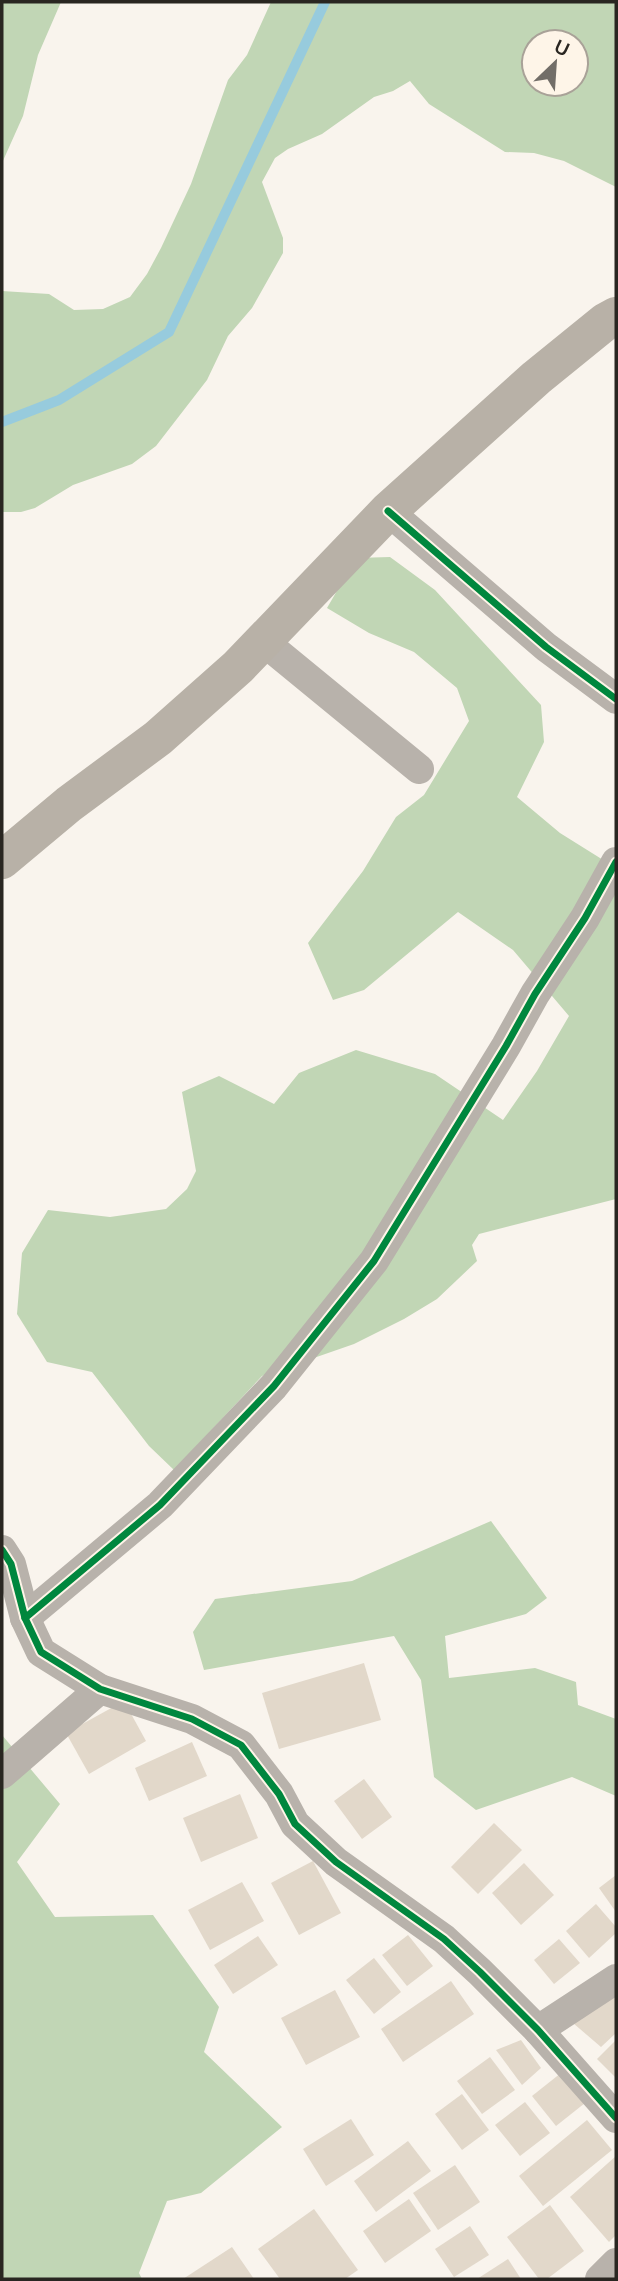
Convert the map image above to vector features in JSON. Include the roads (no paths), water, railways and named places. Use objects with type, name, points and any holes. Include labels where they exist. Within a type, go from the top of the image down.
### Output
[{"type":"main road","points":[[2,860],[69,804],[158,738],[237,667],[388,511],[536,378],[616,316]]},
{"type":"street","points":[[388,511],[546,647],[616,699]]},
{"type":"street","points":[[263,641],[419,769]]},
{"type":"street","points":[[25,1618],[160,1505],[274,1386],[374,1261],[535,994],[585,918],[616,862]]},
{"type":"street","points":[[2,1550],[11,1564],[25,1618],[41,1653],[100,1689],[192,1719],[241,1745],[279,1794],[295,1824],[335,1862],[444,1939],[481,1972],[538,2030],[616,2118]]},
{"type":"street","points":[[2,1774],[100,1689]]},
{"type":"street","points":[[538,2030],[616,1979]]},
{"type":"street","points":[[600,2279],[616,2263]]},
{"type":"waterway","points":[[2,422],[59,400],[169,332],[325,2]]}]
